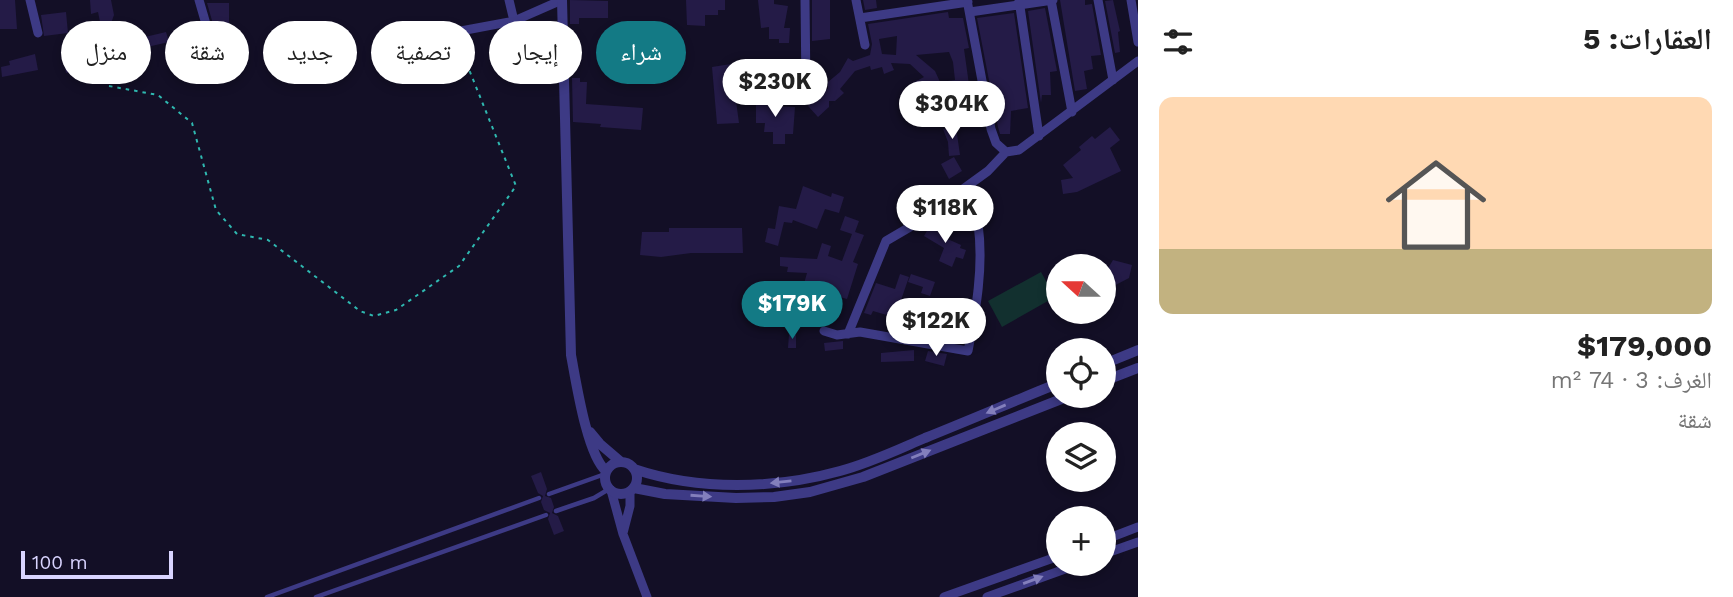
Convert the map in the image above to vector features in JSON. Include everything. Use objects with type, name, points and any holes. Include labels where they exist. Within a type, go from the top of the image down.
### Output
[{"type":"street","points":[[30,0],[38,33]]},
{"type":"street","points":[[199,0],[205,21]]},
{"type":"street","points":[[509,0],[514,21],[562,0],[571,355],[577,390],[595,456],[606,472]]},
{"type":"street","points":[[774,99],[804,100],[805,0]]},
{"type":"street","points":[[856,0],[865,45]]},
{"type":"street","points":[[860,18],[924,4],[968,5],[1052,0],[1072,112]]},
{"type":"street","points":[[1098,0],[1113,80]]},
{"type":"street","points":[[1131,0],[1138,42]]},
{"type":"street","points":[[1019,2],[1039,136]]},
{"type":"street","points":[[968,5],[991,129],[996,144],[1006,152]]},
{"type":"street","points":[[848,334],[886,242],[988,171],[1006,152],[1019,150],[1039,136],[1138,61]]},
{"type":"street","points":[[824,331],[837,335],[860,332],[968,351],[976,311],[980,258],[978,222],[966,187]]},
{"type":"street","points":[[1116,359],[1138,350]]},
{"type":"street","points":[[1116,376],[1138,368]]},
{"type":"street","points":[[589,430],[600,444],[634,469],[673,479],[735,484],[772,483],[817,477],[861,465],[1046,388]]},
{"type":"street","points":[[610,490],[620,494],[632,489],[665,494],[736,498],[810,492],[863,477],[1046,405]]},
{"type":"street","points":[[621,462],[611,465],[605,480],[647,597]]},
{"type":"street","points":[[623,534],[637,476],[634,469]]},
{"type":"street","points":[[1116,535],[1138,527]]},
{"type":"street","points":[[1116,550],[1138,542]]},
{"type":"street","points":[[944,597],[1046,561]]},
{"type":"street","points":[[988,581],[991,596],[1046,576]]},
{"type":"lane","points":[[549,494],[606,472]]},
{"type":"lane","points":[[556,511],[610,490]]},
{"type":"lane","points":[[267,597],[539,498]]},
{"type":"lane","points":[[316,597],[546,515]]},
{"type":"path","points":[[109,86],[158,95],[192,123],[216,210],[237,234],[268,240],[360,311],[374,316],[396,310],[458,266],[516,187],[475,84]]},
{"type":"green space","points":[[1041,272],[1046,281],[1046,302],[1002,327],[988,301]]},
{"type":"building","points":[[0,0],[15,0],[17,29],[0,29]]},
{"type":"building","points":[[90,0],[111,0],[114,15],[112,21],[100,21],[98,12],[91,14]]},
{"type":"building","points":[[570,0],[608,1],[608,18],[579,18],[579,21],[570,21]]},
{"type":"building","points":[[686,0],[725,0],[725,10],[718,10],[718,15],[705,15],[705,26],[687,25]]},
{"type":"building","points":[[758,0],[774,0],[774,4],[788,6],[784,28],[790,28],[789,43],[769,39],[769,27],[761,28]]},
{"type":"building","points":[[812,0],[830,0],[830,39],[812,41]]},
{"type":"building","points":[[863,0],[876,0],[877,8],[865,10]]},
{"type":"building","points":[[1060,0],[1085,0],[1085,5],[1092,4],[1101,55],[1091,56],[1093,69],[1084,71],[1087,89],[1075,91]]},
{"type":"building","points":[[1113,0],[1120,31],[1120,52],[1115,53],[1105,1]]},
{"type":"building","points":[[207,3],[229,3],[229,21],[212,21]]},
{"type":"building","points":[[1045,8],[1057,71],[1050,72],[1051,95],[1042,95],[1041,103],[1028,11]]},
{"type":"building","points":[[66,12],[67,21],[61,21],[61,34],[44,36],[41,15]]},
{"type":"building","points":[[948,12],[949,18],[963,18],[969,48],[964,49],[972,106],[962,107],[961,97],[942,110],[926,110],[911,84],[924,77],[910,64],[891,63],[894,70],[884,74],[882,67],[871,70],[870,66],[855,71],[840,89],[844,93],[835,101],[829,101],[829,107],[818,117],[808,106],[813,88],[828,89],[828,82],[840,72],[848,58],[853,61],[870,55],[872,44],[868,24]],"holes":[[[897,36],[896,55],[882,54],[879,39]],[[949,52],[955,80],[940,82],[935,71],[916,55]]]},
{"type":"building","points":[[1014,13],[1028,108],[1011,111],[1010,134],[1000,134],[977,18]]},
{"type":"building","points":[[165,32],[165,43],[151,46],[151,36]]},
{"type":"building","points":[[35,54],[38,70],[2,77],[1,67],[10,65],[9,61]]},
{"type":"building","points":[[731,64],[739,123],[717,124],[712,67]]},
{"type":"building","points":[[582,82],[587,82],[586,104],[643,108],[641,130],[573,122],[572,84]]},
{"type":"building","points":[[756,96],[768,96],[768,102],[773,106],[795,107],[793,134],[785,134],[785,144],[773,144],[773,132],[764,132],[765,123],[756,123]]},
{"type":"building","points":[[956,127],[960,155],[949,156],[943,129]]},
{"type":"building","points":[[1110,127],[1120,140],[1110,148],[1121,171],[1077,192],[1063,194],[1061,180],[1073,178],[1063,165],[1081,150],[1079,147],[1092,136],[1095,139]]},
{"type":"building","points":[[954,157],[962,171],[949,179],[941,164]]},
{"type":"building","points":[[803,186],[831,197],[832,193],[844,197],[839,213],[825,209],[817,229],[793,220],[792,223],[784,222],[778,246],[765,242],[768,228],[775,229],[779,206],[796,209]]},
{"type":"building","points":[[845,216],[859,221],[855,232],[864,235],[853,262],[858,264],[847,299],[803,287],[807,273],[787,272],[788,267],[780,266],[780,257],[817,259],[822,243],[831,246],[828,256],[842,261],[852,234],[840,230]]},
{"type":"building","points":[[932,222],[947,231],[943,237],[966,250],[963,259],[956,257],[952,267],[939,261],[944,248],[924,236]]},
{"type":"building","points":[[669,228],[742,228],[743,253],[691,253],[661,257],[640,255],[642,232],[669,232]]},
{"type":"building","points":[[1116,261],[1132,265],[1129,278],[1116,285]]},
{"type":"building","points":[[900,274],[909,277],[900,303],[909,305],[907,309],[933,317],[935,310],[948,314],[951,305],[960,308],[958,319],[962,320],[959,327],[965,329],[963,339],[940,330],[938,339],[925,336],[928,327],[873,311],[871,315],[864,313],[876,283],[895,289]]},
{"type":"building","points":[[911,274],[935,282],[930,296],[921,293],[923,287],[908,282]]},
{"type":"building","points":[[789,334],[796,335],[796,348],[788,348]]},
{"type":"building","points":[[843,341],[843,349],[825,351],[824,343]]},
{"type":"building","points":[[914,350],[914,361],[881,362],[881,353]]},
{"type":"building","points":[[928,351],[947,354],[944,366],[925,361]]},
{"type":"building","points":[[541,472],[547,489],[545,496],[551,498],[554,507],[552,513],[558,516],[564,531],[554,535],[548,519],[550,513],[544,510],[541,502],[543,496],[538,493],[531,476]]}]
